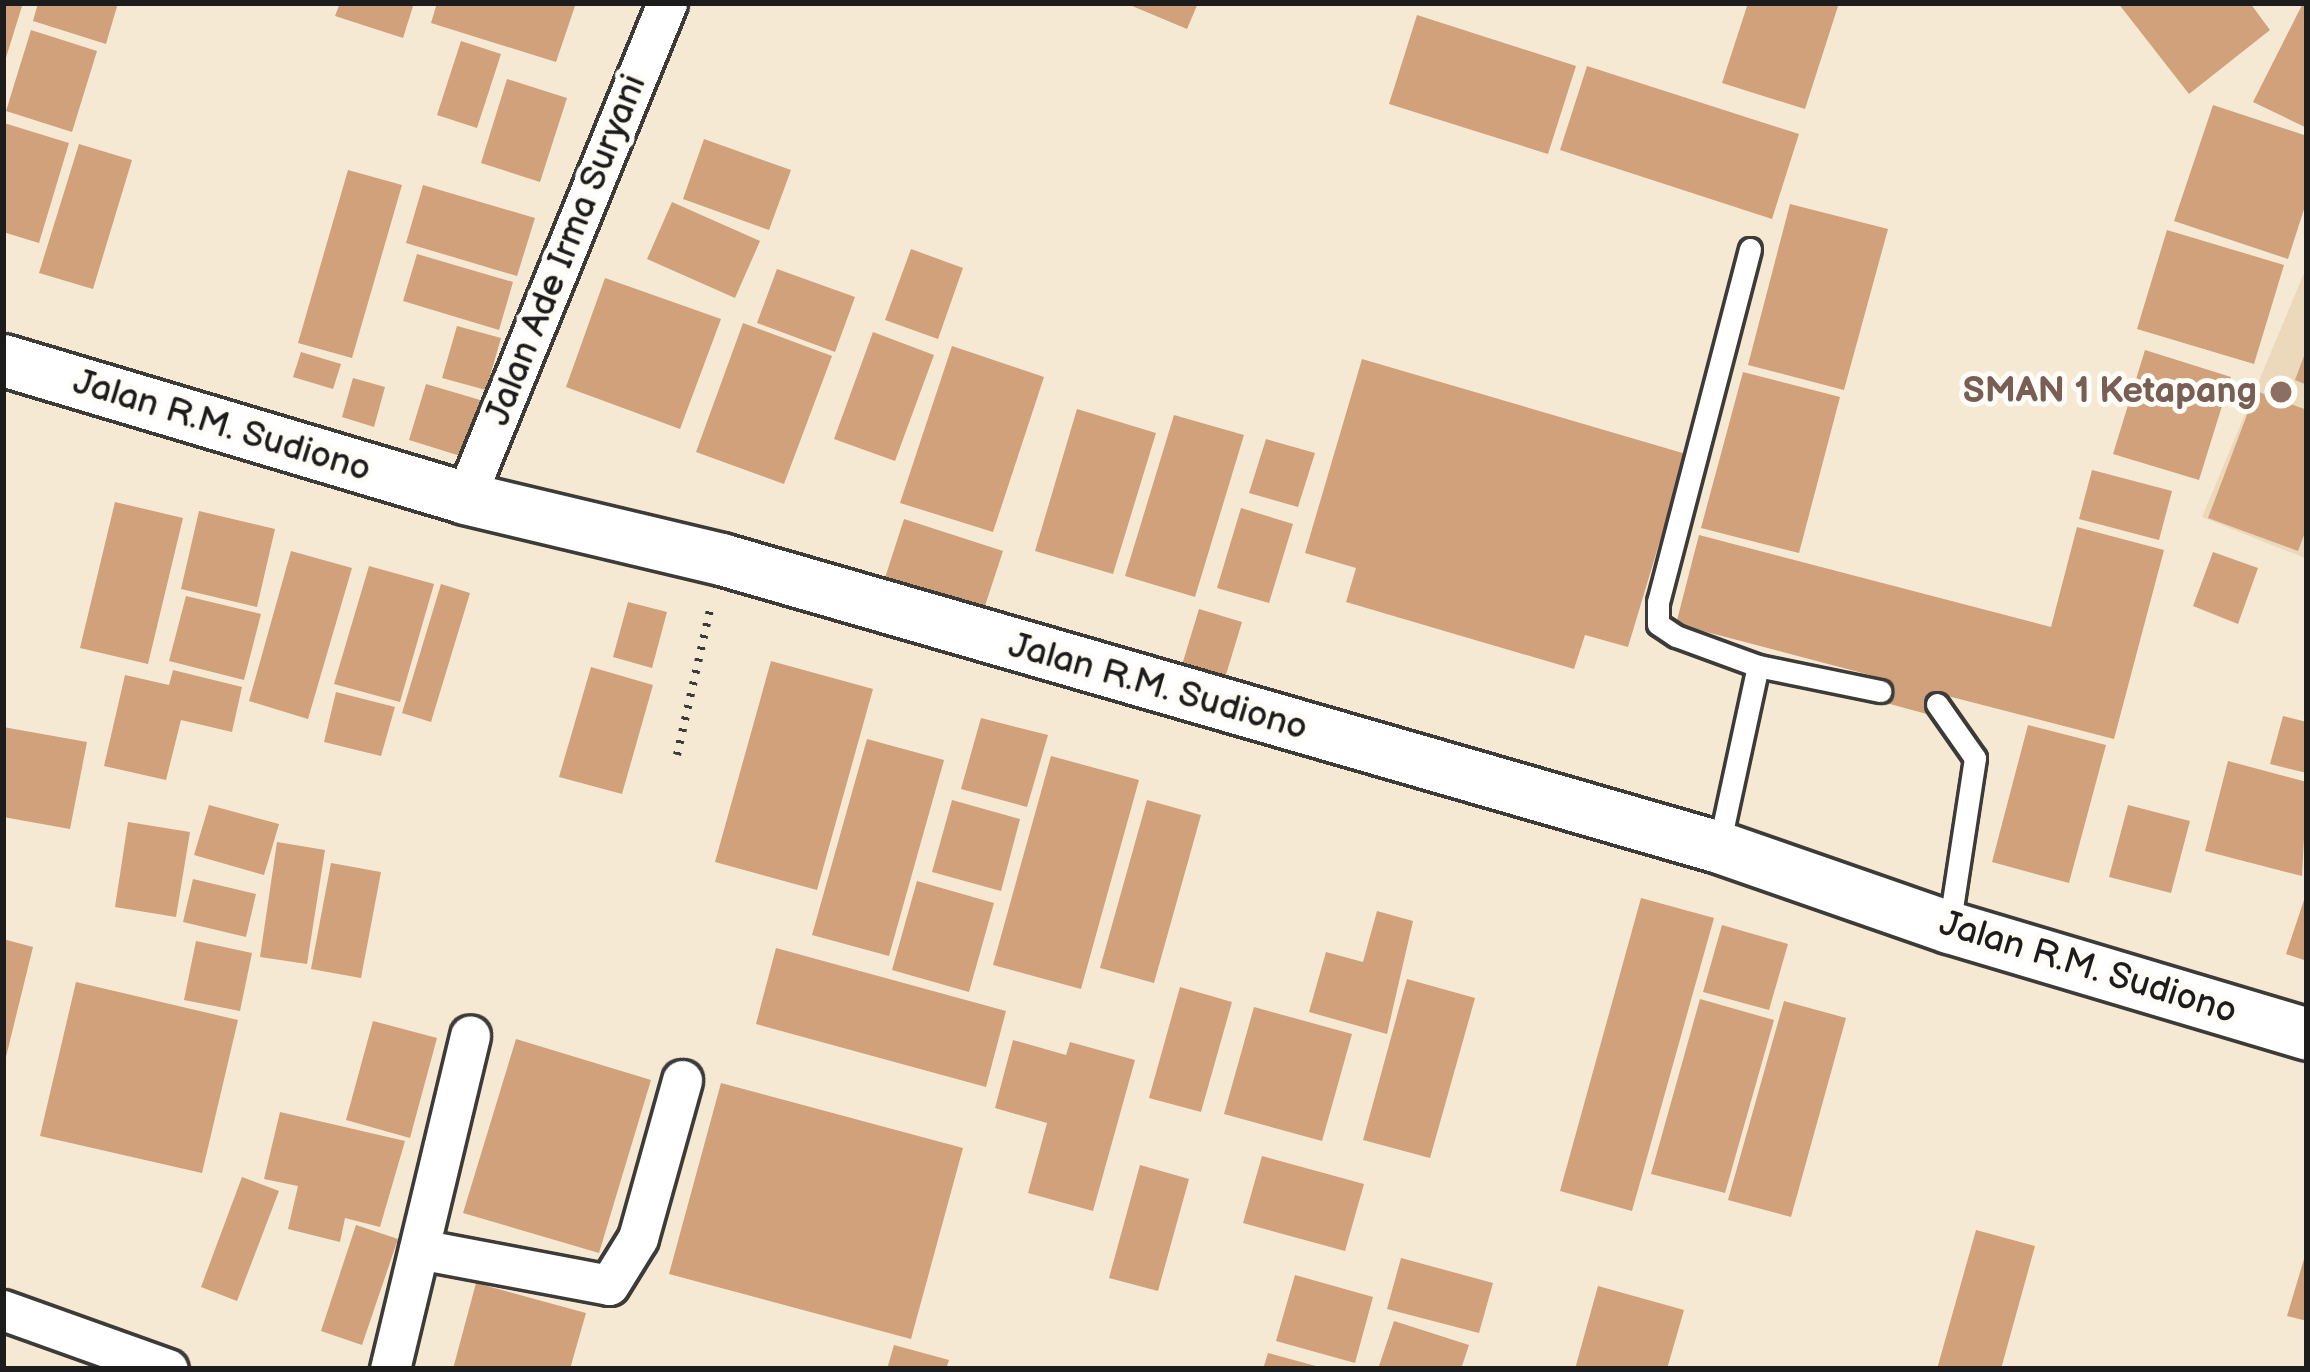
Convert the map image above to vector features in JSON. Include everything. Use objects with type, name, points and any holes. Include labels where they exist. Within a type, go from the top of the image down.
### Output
[{"type":"street","name":"Jalan Ade Irma Suryani","points":[[465,498],[667,3]]},
{"type":"street","name":"Jalan R.M. Sudiono","points":[[3,360],[465,498],[721,559],[1719,847],[1949,927],[2307,1034]]},
{"type":"street","points":[[390,1369],[470,1035]]},
{"type":"street","points":[[419,1249],[609,1285],[638,1238],[682,1080]]},
{"type":"street","points":[[3,1310],[168,1369]]},
{"type":"lane","points":[[1750,249],[1658,602],[1658,623],[1676,636],[1758,666],[1880,691]]},
{"type":"lane","points":[[1719,847],[1758,666]]},
{"type":"lane","points":[[1937,704],[1975,758],[1949,927]]},
{"type":"path","points":[[677,755],[721,559]]},
{"type":"shaded area","name":"SMAN 1 Ketapang","points":[[2307,266],[2307,559],[2202,517]]},
{"type":"building","points":[[3,3],[23,3],[4,64],[3,64]]},
{"type":"building","points":[[38,3],[118,3],[106,44],[33,21]]},
{"type":"building","points":[[340,3],[414,3],[403,38],[335,16]]},
{"type":"building","points":[[437,3],[576,3],[556,62],[431,23]]},
{"type":"building","points":[[1125,3],[1198,3],[1187,29]]},
{"type":"building","points":[[1748,3],[1839,3],[1805,109],[1722,83]]},
{"type":"building","points":[[2118,3],[2250,3],[2270,30],[2189,94]]},
{"type":"building","points":[[2307,3],[2307,128],[2253,102]]},
{"type":"building","points":[[1417,15],[1576,66],[1548,154],[1389,104]]},
{"type":"building","points":[[31,30],[97,51],[72,132],[6,111]]},
{"type":"building","points":[[461,41],[501,54],[477,128],[437,115]]},
{"type":"building","points":[[1587,66],[1799,134],[1772,219],[1560,150]]},
{"type":"building","points":[[507,79],[567,98],[540,182],[481,163]]},
{"type":"building","points":[[2213,105],[2307,136],[2307,200],[2288,259],[2174,221]]},
{"type":"building","points":[[4,123],[69,143],[39,243],[3,232]]},
{"type":"building","points":[[704,139],[791,170],[769,230],[683,199]]},
{"type":"building","points":[[79,144],[132,160],[93,289],[39,273]]},
{"type":"building","points":[[348,170],[402,185],[352,358],[298,343]]},
{"type":"building","points":[[423,185],[535,218],[517,276],[406,243]]},
{"type":"building","points":[[672,202],[760,241],[735,298],[647,259]]},
{"type":"building","points":[[1790,204],[1888,229],[1844,390],[1748,365]]},
{"type":"building","points":[[2167,230],[2284,265],[2254,364],[2137,329]]},
{"type":"building","points":[[911,249],[963,268],[938,339],[885,320]]},
{"type":"building","points":[[417,254],[513,282],[499,330],[403,301]]},
{"type":"building","points":[[777,269],[855,297],[835,352],[757,323]]},
{"type":"building","points":[[605,278],[721,319],[680,429],[566,387]]},
{"type":"building","points":[[743,323],[832,356],[784,484],[696,452]]},
{"type":"building","points":[[457,326],[501,338],[486,390],[442,378]]},
{"type":"building","points":[[873,332],[934,355],[895,461],[834,439]]},
{"type":"building","points":[[952,346],[1044,377],[993,532],[900,503]]},
{"type":"building","points":[[2307,348],[2307,385],[2295,380]]},
{"type":"building","points":[[2145,350],[2231,377],[2199,480],[2113,454]]},
{"type":"building","points":[[301,352],[341,364],[333,389],[293,377]]},
{"type":"building","points":[[1362,359],[1686,454],[1628,647],[1585,635],[1574,669],[1346,602],[1356,568],[1305,553]]},
{"type":"building","points":[[1743,372],[1840,397],[1799,553],[1701,528]]},
{"type":"building","points":[[353,378],[385,387],[374,427],[342,417]]},
{"type":"building","points":[[426,384],[487,402],[470,459],[409,440]]},
{"type":"building","name":"SMAN 1 Ketapang","points":[[2256,391],[2307,410],[2307,527],[2298,551],[2208,518]]},
{"type":"building","points":[[1077,409],[1156,433],[1113,574],[1035,551]]},
{"type":"building","points":[[1174,415],[1244,435],[1195,597],[1125,576]]},
{"type":"building","points":[[1266,439],[1315,453],[1298,507],[1249,493]]},
{"type":"building","points":[[2092,470],[2172,491],[2159,540],[2079,519]]},
{"type":"building","points":[[115,502],[183,518],[148,664],[80,648]]},
{"type":"building","points":[[1241,508],[1293,524],[1269,603],[1217,588]]},
{"type":"building","points":[[199,511],[275,529],[257,607],[181,589]]},
{"type":"building","points":[[904,519],[1003,551],[982,615],[883,584]]},
{"type":"building","points":[[2077,527],[2164,550],[2114,739],[1940,694],[1934,716],[1879,701],[1885,679],[1676,624],[1699,535],[2051,627]]},
{"type":"building","points":[[291,551],[352,568],[308,719],[249,701]]},
{"type":"building","points":[[2213,552],[2258,568],[2238,624],[2193,606]]},
{"type":"building","points":[[369,566],[434,584],[400,702],[334,684]]},
{"type":"building","points":[[441,584],[470,593],[431,722],[402,713]]},
{"type":"building","points":[[186,596],[261,614],[244,680],[169,661]]},
{"type":"building","points":[[628,602],[667,612],[652,668],[613,657]]},
{"type":"building","points":[[1199,609],[1242,622],[1218,701],[1175,688]]},
{"type":"building","points":[[771,661],[873,689],[817,890],[715,862]]},
{"type":"building","points":[[591,667],[653,685],[622,794],[559,777]]},
{"type":"building","points":[[173,670],[242,687],[232,732],[181,720],[166,780],[104,766],[125,675],[169,685]]},
{"type":"building","points":[[336,692],[395,707],[381,756],[324,742]]},
{"type":"building","points":[[2283,716],[2307,722],[2307,773],[2270,764]]},
{"type":"building","points":[[981,718],[1048,735],[1027,807],[961,789]]},
{"type":"building","points":[[2028,725],[2106,745],[2069,883],[1992,862]]},
{"type":"building","points":[[3,727],[87,742],[70,829],[3,817]]},
{"type":"building","points":[[867,739],[944,760],[889,956],[812,935]]},
{"type":"building","points":[[1051,756],[1139,780],[1081,989],[993,965]]},
{"type":"building","points":[[2228,761],[2307,782],[2302,876],[2205,851]]},
{"type":"building","points":[[952,800],[1020,819],[1001,891],[932,872]]},
{"type":"building","points":[[1147,800],[1201,815],[1154,983],[1100,968]]},
{"type":"building","points":[[209,805],[279,824],[264,875],[194,855]]},
{"type":"building","points":[[2128,805],[2190,821],[2171,893],[2109,877]]},
{"type":"building","points":[[128,822],[190,832],[176,917],[115,907]]},
{"type":"building","points":[[277,842],[325,850],[307,964],[260,957]]},
{"type":"building","points":[[331,863],[381,872],[361,978],[311,969]]},
{"type":"building","points":[[193,879],[256,894],[246,937],[183,922]]},
{"type":"building","points":[[917,881],[994,903],[969,992],[892,970]]},
{"type":"building","points":[[2307,891],[2307,961],[2286,954]]},
{"type":"building","points":[[1641,898],[1714,918],[1632,1211],[1560,1191]]},
{"type":"building","points":[[1377,911],[1413,921],[1387,1034],[1309,1012],[1326,952],[1363,962]]},
{"type":"building","points":[[1722,925],[1788,944],[1769,1010],[1703,992]]},
{"type":"building","points":[[3,939],[33,947],[5,1061],[3,1061]]},
{"type":"building","points":[[196,941],[252,953],[240,1011],[184,1000]]},
{"type":"building","points":[[776,948],[1006,1011],[986,1087],[756,1024]]},
{"type":"building","points":[[1407,979],[1475,998],[1430,1158],[1363,1140]]},
{"type":"building","points":[[76,982],[238,1020],[202,1173],[40,1136]]},
{"type":"building","points":[[1180,987],[1232,1002],[1201,1112],[1149,1098]]},
{"type":"building","points":[[1700,999],[1774,1020],[1725,1193],[1651,1174]]},
{"type":"building","points":[[1784,1001],[1846,1018],[1791,1217],[1728,1200]]},
{"type":"building","points":[[1254,1007],[1352,1034],[1322,1141],[1224,1114]]},
{"type":"building","points":[[373,1021],[437,1038],[410,1138],[346,1120]]},
{"type":"building","points":[[516,1039],[651,1080],[599,1253],[463,1213]]},
{"type":"building","points":[[1013,1040],[1066,1055],[1070,1042],[1135,1060],[1093,1211],[1028,1193],[1047,1123],[995,1108]]},
{"type":"building","points":[[721,1083],[963,1148],[911,1339],[669,1274]]},
{"type":"building","points":[[280,1112],[405,1141],[380,1227],[345,1218],[340,1242],[288,1229],[298,1186],[264,1179]]},
{"type":"building","points":[[1262,1156],[1364,1184],[1345,1251],[1243,1223]]},
{"type":"building","points":[[1140,1165],[1189,1179],[1158,1291],[1109,1278]]},
{"type":"building","points":[[242,1177],[279,1191],[237,1301],[201,1287]]},
{"type":"building","points":[[356,1225],[398,1239],[362,1345],[321,1331]]},
{"type":"building","points":[[1976,1230],[2035,1246],[2001,1369],[1937,1369]]},
{"type":"building","points":[[2307,1249],[2307,1321],[2287,1316]]},
{"type":"building","points":[[1401,1258],[1493,1283],[1479,1333],[1387,1309]]},
{"type":"building","points":[[1295,1275],[1373,1297],[1355,1363],[1276,1341]]},
{"type":"building","points":[[476,1283],[586,1313],[570,1369],[453,1369]]},
{"type":"building","points":[[1598,1286],[1684,1310],[1667,1369],[1575,1369]]},
{"type":"building","points":[[1394,1321],[1469,1345],[1461,1369],[1378,1369]]},
{"type":"building","points":[[894,1345],[949,1360],[946,1369],[887,1369]]},
{"type":"building","points":[[1268,1353],[1323,1368],[1323,1369],[1263,1369]]},
{"type":"place","name":"SMAN 1 Ketapang","points":[[2281,392]]}]
